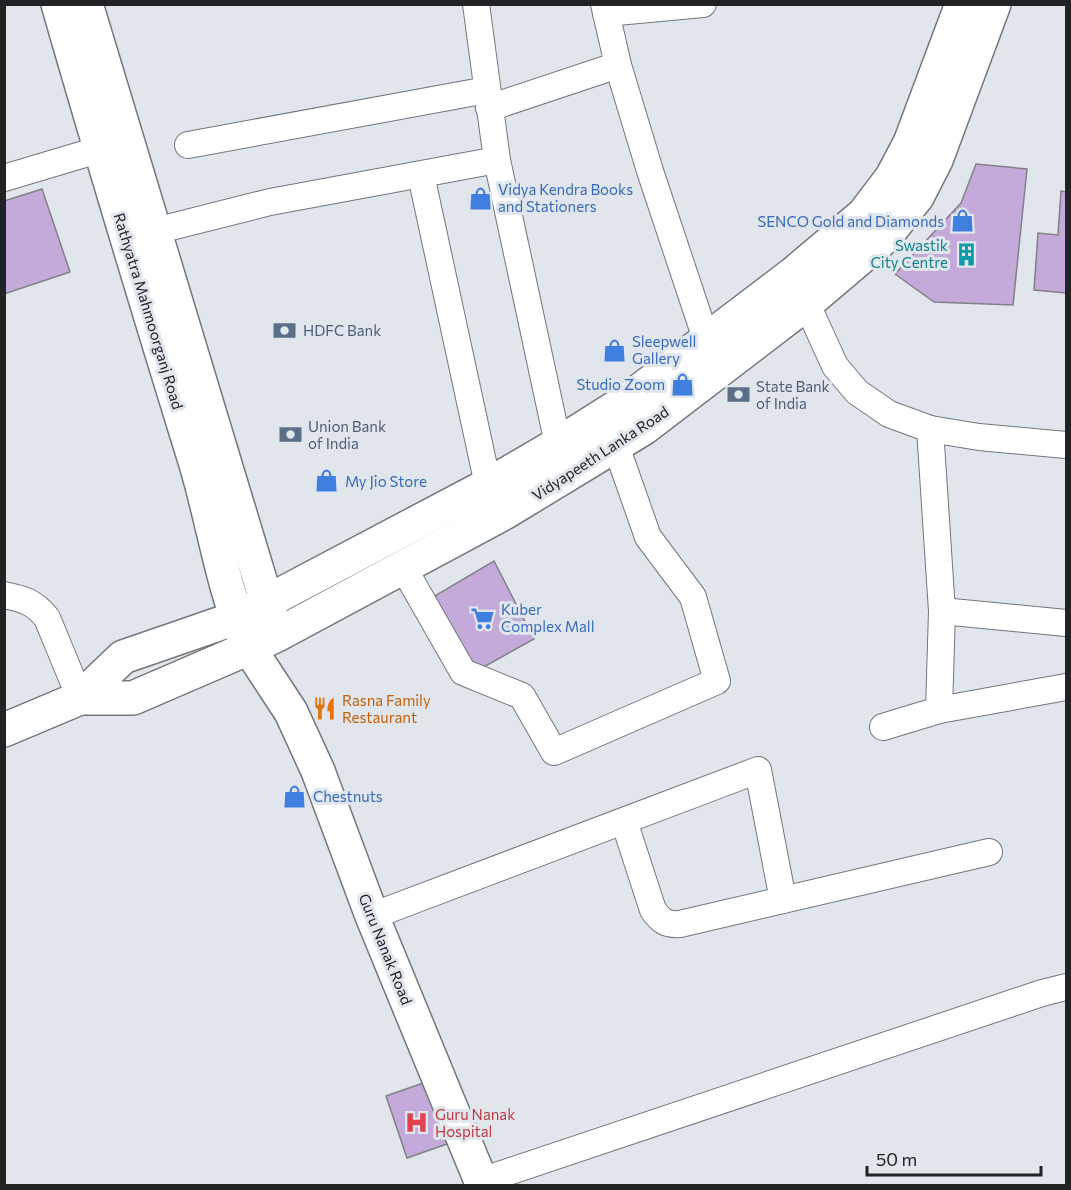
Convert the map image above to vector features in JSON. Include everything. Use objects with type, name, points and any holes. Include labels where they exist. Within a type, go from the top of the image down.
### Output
[{"type":"main road","name":"Rathyatra Mahmoorganj Road","points":[[58,4],[113,146],[155,231],[265,603]]},
{"type":"main road","name":"Rathyatra Mahmoorganj Road","points":[[86,4],[113,146],[236,618]]},
{"type":"main road","name":"Vidyapeeth Lanka Road","points":[[4,730],[80,698],[123,657],[236,618],[488,484],[558,444],[626,401],[794,274],[864,214],[892,177],[910,143],[962,4]]},
{"type":"main road","name":"Vidyapeeth Lanka Road","points":[[80,698],[133,698],[263,642],[504,513],[644,428],[806,304],[885,237],[917,197],[936,160],[994,4]]},
{"type":"main road","name":"Guru Nanak Road","points":[[265,603],[263,642],[318,771],[372,916],[482,1183]]},
{"type":"main road","name":"Guru Nanak Road","points":[[236,618],[263,642]]},
{"type":"street","points":[[476,4],[497,160],[558,444]]},
{"type":"street","points":[[703,4],[605,9],[618,65],[653,182],[706,339]]},
{"type":"street","points":[[188,145],[488,99],[618,65]]},
{"type":"street","points":[[4,178],[113,146]]},
{"type":"street","points":[[155,231],[270,202],[497,160]]},
{"type":"street","points":[[420,175],[488,484]]},
{"type":"street","points":[[794,274],[835,366],[857,392],[889,414],[930,429],[1066,445]]},
{"type":"street","points":[[930,429],[942,611],[939,710]]},
{"type":"street","points":[[403,567],[463,672],[522,696],[554,752],[717,681],[693,597],[648,537],[616,446]]},
{"type":"street","points":[[4,595],[23,599],[38,606],[47,618],[80,698]]},
{"type":"street","points":[[942,611],[1066,623]]},
{"type":"street","points":[[883,727],[939,710],[1066,687]]},
{"type":"street","points":[[372,916],[758,770],[783,900]]},
{"type":"street","points":[[624,821],[653,910],[661,921],[670,925],[988,852]]},
{"type":"street","points":[[482,1183],[1042,993],[1066,987]]},
{"type":"building","name":"Swastik City Centre","points":[[976,164],[1027,169],[1013,305],[934,302],[895,274],[961,203]]},
{"type":"building","points":[[42,189],[70,272],[4,294],[4,201]]},
{"type":"building","points":[[1061,191],[1066,192],[1066,293],[1034,290],[1038,233],[1058,235]]},
{"type":"building","name":"Kuber Complex Mall","points":[[494,561],[534,639],[471,674],[433,597]]},
{"type":"building","points":[[426,1082],[447,1144],[407,1158],[386,1096]]},
{"type":"place","name":"Vidya Kendra Books and Stationers","points":[[480,198]]},
{"type":"place","name":"SENCO Gold and Diamonds","points":[[962,221]]},
{"type":"place","name":"Swastik City Centre","points":[[966,254]]},
{"type":"place","name":"HDFC Bank","points":[[285,330]]},
{"type":"place","name":"Sleepwell Gallery","points":[[614,350]]},
{"type":"place","name":"Studio Zoom","points":[[683,384]]},
{"type":"place","name":"State Bank of India","points":[[738,395]]},
{"type":"place","name":"Union Bank of India","points":[[290,435]]},
{"type":"place","name":"My Jio Store","points":[[327,481]]},
{"type":"place","name":"Kuber Complex Mall","points":[[483,618]]},
{"type":"place","name":"Rasna Family Restaurant","points":[[324,709]]},
{"type":"place","name":"Chestnuts","points":[[295,796]]},
{"type":"place","name":"Guru Nanak Hospital","points":[[417,1123]]}]
